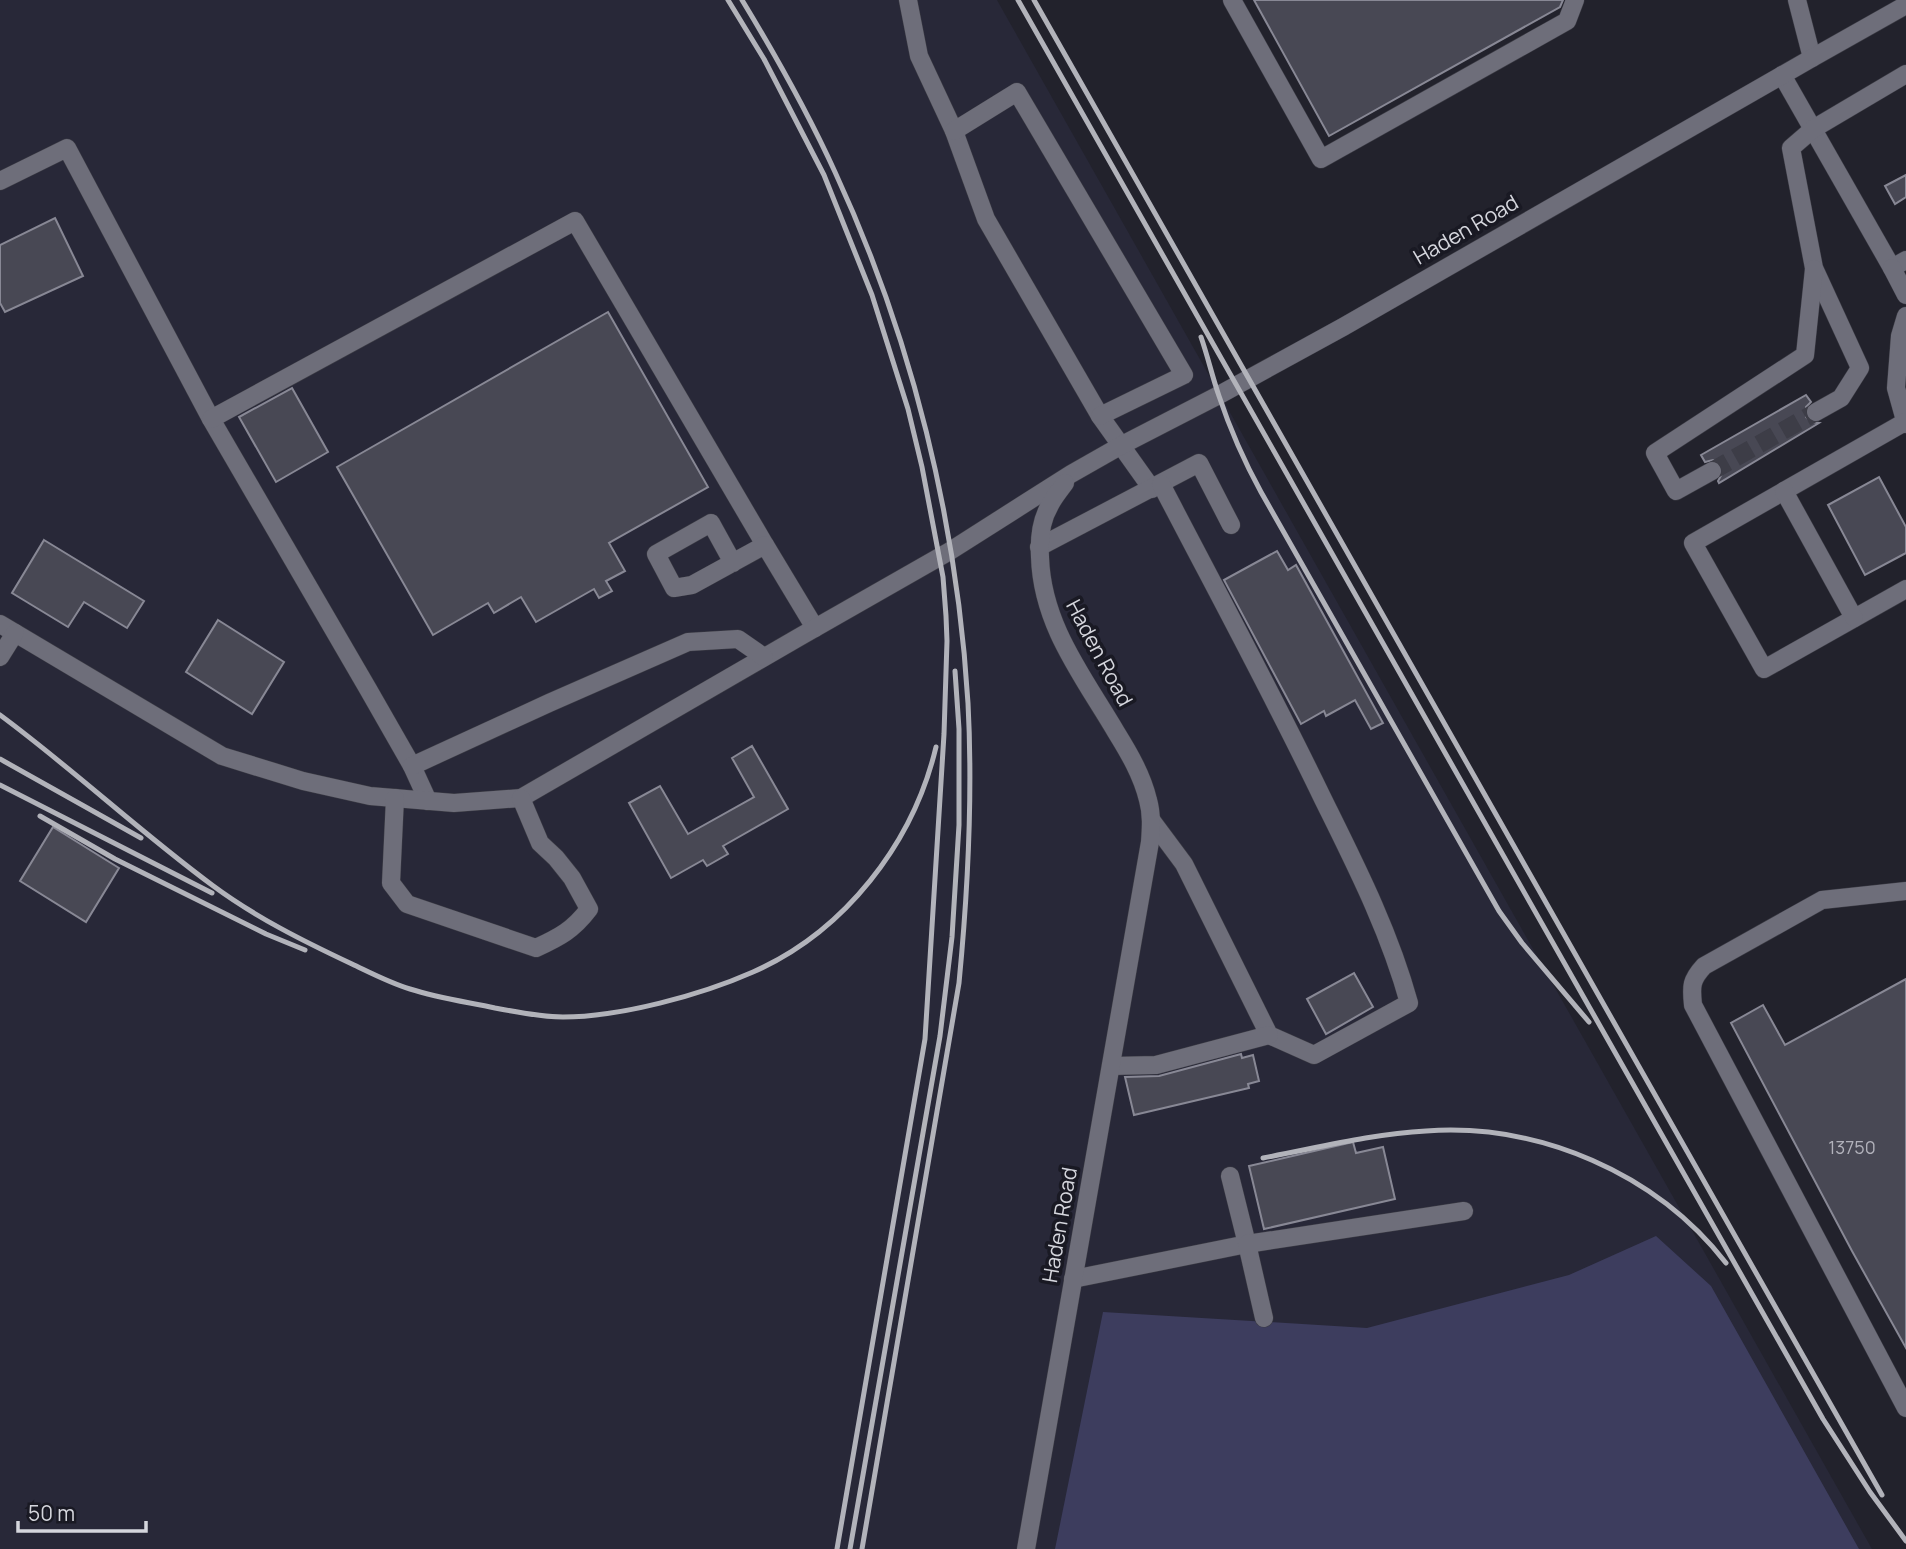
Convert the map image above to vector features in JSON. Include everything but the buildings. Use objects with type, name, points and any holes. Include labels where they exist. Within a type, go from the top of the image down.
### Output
[{"type":"street","points":[[908,0],[919,56],[954,131],[986,219],[1101,416],[1156,487],[1281,712],[1374,902],[1399,966],[1409,1003],[1314,1055],[1269,1035],[1156,1065],[1111,1066]]},
{"type":"street","points":[[1232,0],[1321,159],[1567,21],[1575,0]]},
{"type":"street","points":[[1797,0],[1812,58]]},
{"type":"street","name":"Haden Road","points":[[1026,1549],[1152,821],[1149,801],[1132,758],[1060,638],[1049,614],[1042,591],[1039,547],[1042,525],[1049,506],[1071,474],[1343,327],[1906,5]]},
{"type":"street","points":[[1816,412],[1841,398],[1860,368],[1814,268],[1791,148],[1813,129],[1906,74]]},
{"type":"street","points":[[1782,75],[1899,264],[1906,295]]},
{"type":"street","points":[[954,131],[1017,92],[1184,375],[1101,416]]},
{"type":"street","points":[[0,181],[67,148],[211,419],[412,766],[428,801]]},
{"type":"street","points":[[211,419],[575,220],[814,628]]},
{"type":"street","points":[[1712,471],[1676,491],[1655,453],[1805,355],[1814,268]]},
{"type":"street","points":[[1906,316],[1900,336],[1896,388],[1905,423],[1693,543],[1764,669],[1906,589]]},
{"type":"street","points":[[1039,547],[1199,463],[1231,525]]},
{"type":"street","points":[[0,657],[8,628],[222,756],[303,781],[370,796],[428,801],[454,803],[521,798],[950,551],[1071,474]]},
{"type":"street","points":[[1784,491],[1854,618]]},
{"type":"street","points":[[733,563],[765,545]]},
{"type":"street","points":[[412,766],[688,642],[738,639],[764,657]]},
{"type":"street","points":[[395,798],[391,883],[407,904],[536,947],[576,926],[589,909],[572,878],[540,844],[521,798]]},
{"type":"street","points":[[1152,821],[1184,864],[1269,1035]]},
{"type":"street","points":[[1906,891],[1822,900],[1704,965],[1694,976],[1691,989],[1693,1005],[1906,1408]]},
{"type":"street","points":[[1230,1176],[1264,1318]]},
{"type":"street","points":[[1073,1279],[1247,1244],[1464,1211]]},
{"type":"shaded area","points":[[0,0],[997,0],[1872,1549],[0,1549]]},
{"type":"shaded area","points":[[1656,1236],[1711,1286],[1859,1549],[1055,1549],[1103,1312],[1367,1328],[1569,1275]]},
{"type":"tunnel","points":[[1712,471],[1816,412]]},
{"type":"railway","points":[[728,0],[764,59],[824,175],[872,295],[908,409],[922,467],[943,577],[946,616],[944,734],[925,1039],[837,1549]]},
{"type":"railway","points":[[742,0],[814,128],[862,235],[887,299],[908,365],[941,499],[953,567],[968,703],[969,843],[959,983],[862,1549]]},
{"type":"railway","points":[[1018,0],[1823,1419],[1870,1492],[1906,1541]]},
{"type":"railway","points":[[1034,0],[1882,1495]]},
{"type":"railway","points":[[1201,337],[1228,421],[1261,492],[1499,911],[1522,943],[1589,1022]]},
{"type":"railway","points":[[850,1549],[940,1036],[952,937],[959,825],[959,729],[955,671]]},
{"type":"railway","points":[[0,715],[228,897],[280,928],[373,974],[410,989],[495,1008],[554,1017],[634,1009],[709,989],[753,972],[786,955],[817,934],[845,909],[870,881],[892,850],[925,783],[936,747]]},
{"type":"railway","points":[[0,759],[141,838]]},
{"type":"railway","points":[[0,785],[212,893]]},
{"type":"railway","points":[[40,816],[115,859],[266,934],[305,950]]},
{"type":"railway","points":[[1263,1158],[1364,1138],[1426,1131],[1468,1131],[1511,1136],[1592,1160],[1630,1180],[1665,1203],[1698,1231],[1726,1263]]}]
